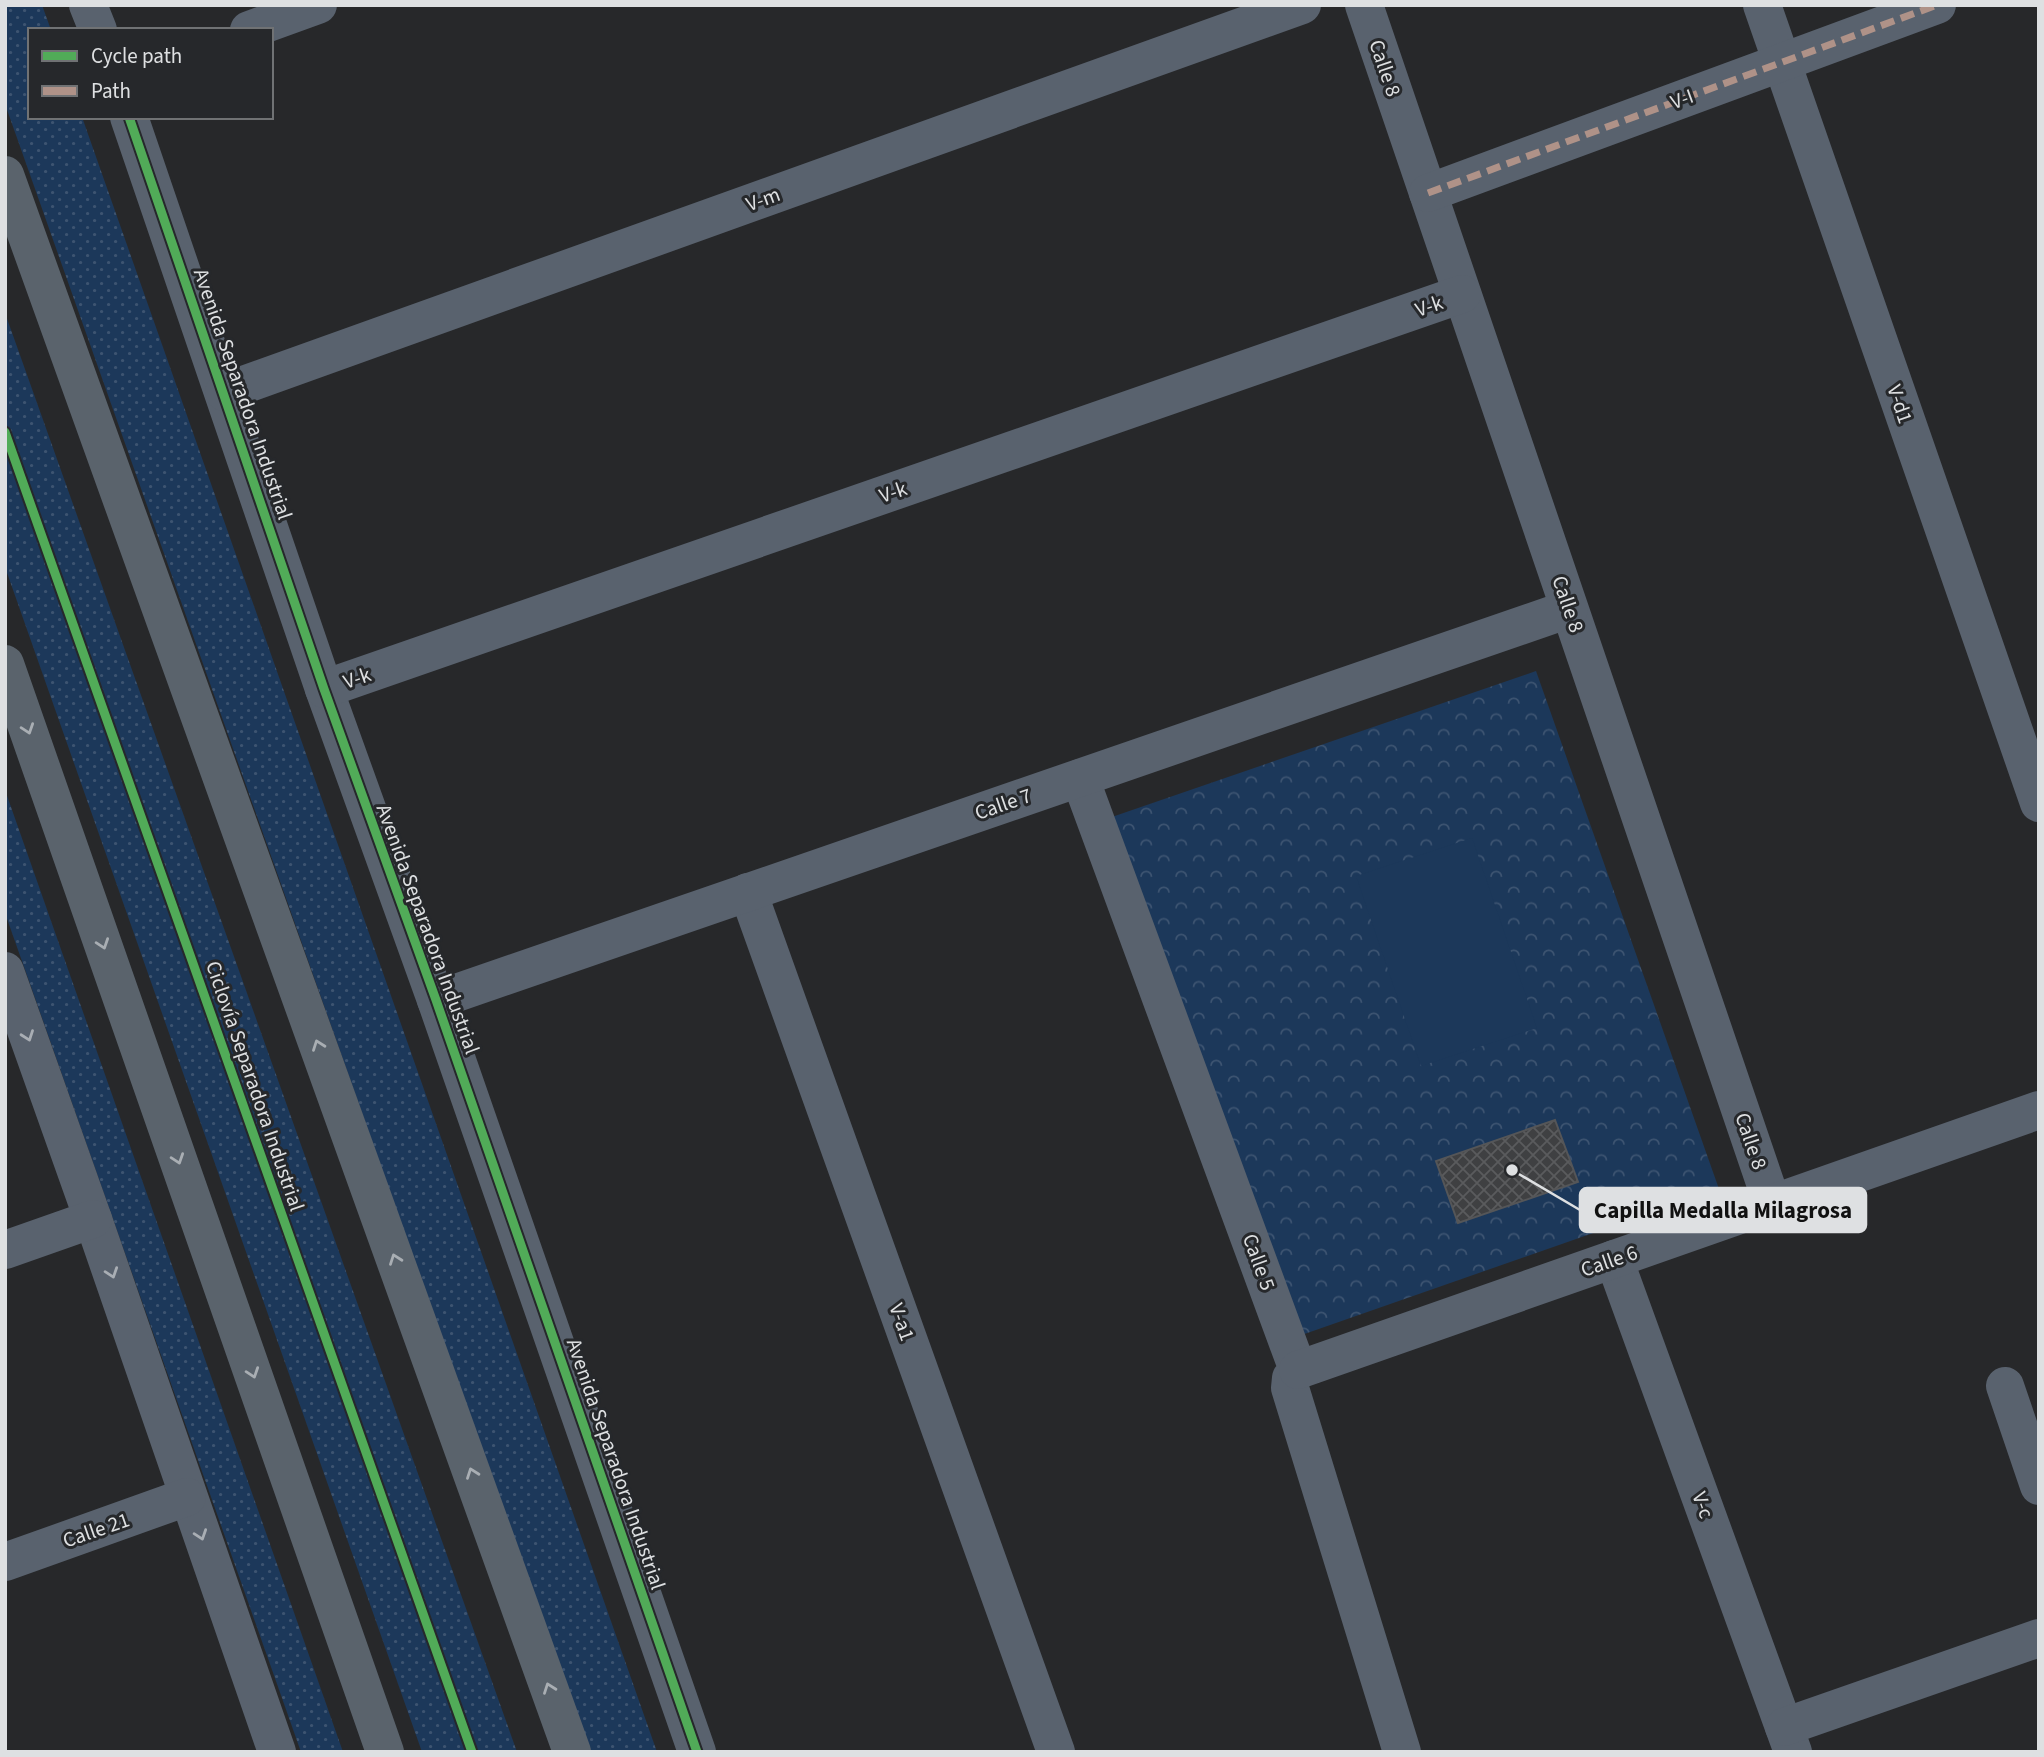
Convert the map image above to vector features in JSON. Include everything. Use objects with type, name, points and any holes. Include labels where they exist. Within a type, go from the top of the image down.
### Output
[{"type":"main road","points":[[5,174],[572,1752]]},
{"type":"main road","points":[[5,664],[385,1752]]},
{"type":"street","points":[[88,5],[97,28]]},
{"type":"street","points":[[255,28],[318,5]]},
{"type":"street","name":"V-m","points":[[225,392],[1302,5]]},
{"type":"street","name":"Calle 8","points":[[1364,5],[1772,1203]]},
{"type":"street","name":"V-d1","points":[[1762,5],[2039,803]]},
{"type":"street","name":"V-I","points":[[1428,193],[1937,5]]},
{"type":"street","name":"Avenida Separadora Industrial","points":[[131,119],[324,690],[436,1000],[697,1752]]},
{"type":"street","name":"V-k","points":[[324,690],[1462,294]]},
{"type":"street","name":"Calle 7","points":[[436,1000],[1569,609]]},
{"type":"street","name":"Calle 5","points":[[1080,778],[1298,1370],[1291,1378],[1290,1388],[1402,1752]]},
{"type":"street","name":"V-a1","points":[[748,892],[1056,1752]]},
{"type":"street","points":[[5,971],[276,1752]]},
{"type":"street","name":"Calle 6","points":[[1298,1370],[2039,1110]]},
{"type":"street","points":[[5,1250],[93,1219]]},
{"type":"street","name":"V-c","points":[[1614,1259],[1788,1740]]},
{"type":"street","points":[[2005,1387],[2039,1486]]},
{"type":"street","name":"Calle 21","points":[[5,1562],[187,1497]]},
{"type":"street","points":[[1788,1740],[2039,1637]]},
{"type":"green space","points":[[5,5],[42,5],[50,28],[28,28],[28,119],[83,119],[657,1752],[588,1752],[5,104]]},
{"type":"green space","points":[[5,313],[517,1752],[422,1752],[5,567]]},
{"type":"green space","points":[[1536,671],[1719,1189],[1293,1338],[1109,818]]},
{"type":"green space","points":[[5,790],[343,1752],[301,1752],[5,913]]},
{"type":"green space","points":[[1472,838],[1537,1028],[1421,1066],[1356,876]]},
{"type":"building","points":[[1555,1120],[1578,1182],[1458,1223],[1436,1161]]},
{"type":"marked path","points":[[1428,193],[1937,5]]},
{"type":"cycle path","points":[[130,119],[324,689],[436,1000],[697,1752]]},
{"type":"cycle path","name":"Ciclovía Separadora Industrial","points":[[5,432],[472,1752]]},
{"type":"place","name":"Capilla Medalla Milagrosa","points":[[1512,1170]]}]
